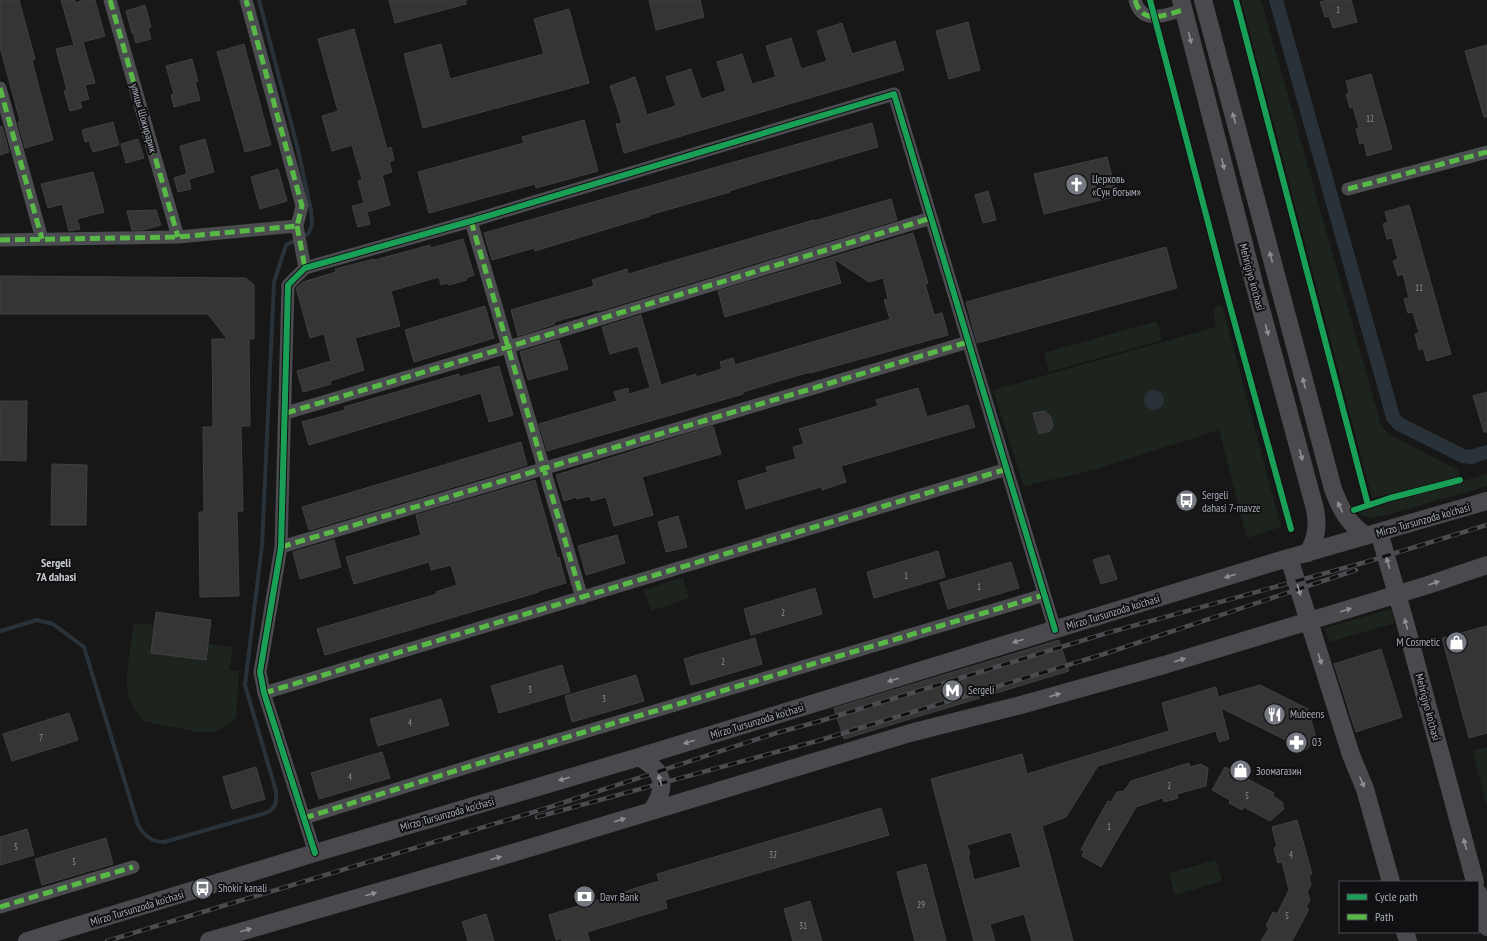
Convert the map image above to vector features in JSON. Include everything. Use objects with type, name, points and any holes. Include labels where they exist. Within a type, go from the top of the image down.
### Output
[{"type":"main road","points":[[1203,0],[1333,489],[1345,517],[1353,526],[1372,534]]},
{"type":"main road","name":"Mehrigiyo ko'chasi","points":[[1182,5],[1255,287],[1315,509],[1317,530],[1308,553]]},
{"type":"main road","name":"Mirzo Tursunzoda ko'chasi","points":[[27,941],[315,853],[639,757],[1289,558],[1487,502]]},
{"type":"main road","name":"Mehrigiyo ko'chasi","points":[[1372,534],[1397,594],[1475,881]]},
{"type":"main road","points":[[1289,558],[1351,755],[1365,789],[1391,881]]},
{"type":"main road","points":[[209,941],[506,855],[910,733],[1017,706],[1158,667],[1309,622],[1487,564]]},
{"type":"main road","points":[[639,757],[651,764],[660,776],[662,789],[660,796],[652,810]]},
{"type":"main road","points":[[1479,897],[1487,927]]},
{"type":"street","name":"улицы Шокирарик","points":[[110,0],[178,237]]},
{"type":"street","points":[[246,0],[302,206],[298,228],[305,268]]},
{"type":"street","points":[[1135,0],[1137,7],[1148,16],[1157,18],[1182,5]]},
{"type":"street","points":[[0,88],[42,239]]},
{"type":"street","points":[[315,853],[264,693],[260,672],[281,547],[286,413],[288,285],[305,268],[471,221],[894,94],[1055,630]]},
{"type":"street","points":[[1348,190],[1487,152]]},
{"type":"street","points":[[286,413],[931,218]]},
{"type":"street","points":[[471,221],[582,598]]},
{"type":"street","points":[[0,240],[178,237],[298,228]]},
{"type":"street","points":[[281,547],[968,342]]},
{"type":"street","points":[[264,693],[1007,469]]},
{"type":"street","points":[[304,818],[502,756],[1044,595]]},
{"type":"street","points":[[0,907],[133,867]]},
{"type":"shaded area","points":[[1241,0],[1261,0],[1381,425],[1388,434],[1458,470],[1459,475],[1456,478],[1372,498]]},
{"type":"shaded area","points":[[1222,305],[1281,527],[1247,538],[1219,430],[1093,470],[1024,486],[993,390],[1216,327],[1213,308]]},
{"type":"shaded area","points":[[1157,321],[1162,340],[1049,372],[1044,353]]},
{"type":"shaded area","points":[[1154,390],[1161,393],[1164,400],[1161,407],[1154,410],[1147,407],[1144,400],[1147,393]]},
{"type":"shaded area","points":[[1487,474],[1487,486],[1383,516],[1372,518],[1356,512]]},
{"type":"shaded area","points":[[683,577],[689,598],[651,611],[644,590]]},
{"type":"shaded area","points":[[1391,609],[1395,623],[1329,642],[1325,628]]},
{"type":"shaded area","points":[[134,623],[155,625],[151,653],[206,660],[208,644],[233,647],[229,670],[239,671],[236,717],[230,724],[212,733],[198,732],[143,721],[131,702],[127,687]]},
{"type":"shaded area","points":[[1487,747],[1487,807],[1473,751]]},
{"type":"shaded area","points":[[1216,860],[1222,881],[1175,895],[1169,873]]},
{"type":"building","points":[[0,0],[19,0],[35,59],[32,61],[53,140],[25,148],[18,122],[20,121],[0,47]]},
{"type":"building","points":[[61,0],[75,0],[75,3],[84,0],[95,0],[105,36],[83,42],[95,83],[85,85],[89,99],[80,101],[82,108],[70,111],[64,91],[67,90],[56,49],[74,45]]},
{"type":"building","points":[[389,0],[466,0],[466,4],[395,23]]},
{"type":"building","points":[[649,0],[700,0],[704,17],[656,30]]},
{"type":"building","points":[[1328,0],[1351,0],[1357,22],[1333,28],[1329,16],[1325,17],[1320,2]]},
{"type":"building","points":[[145,5],[151,27],[148,28],[151,39],[136,43],[126,11]]},
{"type":"building","points":[[569,9],[589,83],[423,128],[404,54],[441,44],[450,79],[544,54],[534,19]]},
{"type":"building","points":[[968,22],[980,70],[949,79],[936,31]]},
{"type":"building","points":[[842,23],[852,54],[895,41],[904,70],[624,153],[616,124],[622,123],[610,86],[635,77],[647,115],[676,106],[666,77],[691,69],[701,99],[726,91],[717,62],[742,54],[752,84],[776,77],[766,46],[791,38],[801,69],[827,61],[817,31]]},
{"type":"building","points":[[354,29],[387,149],[391,147],[394,160],[389,162],[392,172],[382,175],[390,205],[367,212],[370,224],[358,227],[352,206],[364,203],[358,181],[362,180],[352,145],[332,151],[322,116],[338,111],[318,39]]},
{"type":"building","points":[[244,44],[271,145],[245,152],[217,52]]},
{"type":"building","points":[[1487,45],[1487,117],[1484,117],[1465,51]]},
{"type":"building","points":[[192,59],[198,81],[195,82],[200,100],[174,107],[171,95],[174,94],[166,66]]},
{"type":"building","points":[[1371,74],[1392,149],[1367,156],[1364,143],[1360,144],[1356,129],[1359,128],[1353,107],[1350,108],[1346,94],[1349,93],[1346,81]]},
{"type":"building","points":[[584,120],[598,171],[536,188],[535,184],[429,213],[418,172],[524,143],[522,137]]},
{"type":"building","points":[[113,122],[119,145],[93,152],[89,141],[85,142],[82,130]]},
{"type":"building","points":[[872,123],[878,147],[649,215],[650,216],[535,251],[534,248],[492,260],[484,233]]},
{"type":"building","points":[[2,126],[9,152],[0,155],[0,127]]},
{"type":"building","points":[[138,139],[144,158],[126,163],[121,144]]},
{"type":"building","points":[[205,139],[214,172],[189,179],[191,189],[178,192],[174,178],[187,174],[180,146]]},
{"type":"building","name":"Церковь «Сун богым»","points":[[1107,157],[1117,196],[1044,214],[1034,174]]},
{"type":"building","points":[[278,169],[287,201],[260,209],[251,177]]},
{"type":"building","points":[[93,172],[104,212],[77,219],[80,229],[69,231],[62,204],[48,208],[41,184]]},
{"type":"building","points":[[988,191],[996,220],[983,223],[975,195]]},
{"type":"building","points":[[891,199],[897,220],[598,311],[597,310],[554,322],[555,324],[518,336],[511,310],[594,286],[592,280],[627,269],[628,274]]},
{"type":"building","points":[[1409,205],[1451,354],[1427,361],[1423,348],[1419,350],[1415,334],[1419,333],[1413,312],[1408,313],[1404,299],[1409,298],[1403,274],[1398,276],[1393,261],[1398,259],[1392,238],[1387,239],[1383,224],[1388,222],[1385,212]]},
{"type":"building","points":[[156,210],[161,225],[143,230],[132,230],[127,211]]},
{"type":"building","points":[[913,233],[928,283],[925,284],[934,315],[942,313],[948,335],[782,380],[743,392],[743,394],[547,451],[539,424],[617,401],[614,392],[628,388],[629,394],[650,388],[638,346],[610,354],[602,327],[641,315],[661,385],[696,374],[696,377],[722,369],[720,362],[733,358],[735,365],[890,319],[884,300],[888,299],[883,278],[869,282],[834,259],[841,283],[725,317],[718,291]]},
{"type":"building","points":[[463,239],[474,275],[466,278],[467,280],[449,285],[448,283],[441,285],[439,277],[391,291],[400,326],[355,338],[364,370],[330,381],[331,384],[303,392],[297,371],[331,361],[324,334],[310,338],[296,288],[303,282],[336,272],[335,269],[430,245],[431,248]]},
{"type":"building","points":[[1166,247],[1177,288],[977,343],[966,302]]},
{"type":"building","points":[[0,276],[246,278],[254,285],[254,339],[249,339],[250,426],[241,426],[243,511],[237,511],[239,596],[200,597],[199,512],[204,512],[203,427],[213,427],[212,339],[227,339],[208,314],[0,314]]},
{"type":"building","points":[[485,306],[494,338],[414,362],[405,330]]},
{"type":"building","points":[[559,340],[568,369],[528,380],[520,352]]},
{"type":"building","points":[[499,366],[513,415],[489,422],[481,393],[309,445],[302,422],[345,410],[344,407],[459,374],[459,377]]},
{"type":"building","points":[[918,388],[927,417],[968,405],[975,427],[841,466],[846,482],[822,490],[821,487],[746,509],[738,481],[768,472],[766,467],[796,459],[793,447],[804,444],[799,429],[878,406],[876,400]]},
{"type":"building","points":[[1487,392],[1487,432],[1484,432],[1473,396]]},
{"type":"building","points":[[0,401],[27,401],[26,461],[0,460]]},
{"type":"building","points":[[1045,411],[1051,417],[1053,426],[1050,431],[1039,434],[1033,413]]},
{"type":"building","points":[[713,426],[721,454],[642,477],[653,515],[614,526],[606,497],[591,501],[590,496],[577,499],[576,497],[564,501],[556,475]]},
{"type":"building","points":[[521,442],[527,465],[309,530],[302,507]]},
{"type":"building","points":[[52,464],[87,465],[86,525],[51,525]]},
{"type":"building","points":[[535,480],[557,558],[559,557],[566,583],[325,655],[317,629],[437,594],[436,592],[457,585],[451,565],[431,570],[429,562],[354,584],[346,557],[421,535],[416,515]]},
{"type":"building","points":[[678,516],[687,547],[666,552],[658,522]]},
{"type":"building","points":[[617,535],[625,563],[586,575],[578,546]]},
{"type":"building","points":[[334,540],[341,567],[300,579],[293,552]]},
{"type":"building","points":[[938,551],[945,577],[874,598],[867,572]]},
{"type":"building","points":[[1109,555],[1117,579],[1101,584],[1093,560]]},
{"type":"building","points":[[1011,562],[1019,588],[948,609],[940,583]]},
{"type":"building","points":[[815,588],[822,614],[751,635],[744,609]]},
{"type":"building","points":[[156,612],[211,620],[206,660],[151,653]]},
{"type":"building","points":[[1487,626],[1487,733],[1469,738],[1442,638]]},
{"type":"building","points":[[755,638],[762,664],[691,685],[684,659]]},
{"type":"building","name":"Sergeli","points":[[1059,640],[1069,671],[844,739],[834,708]]},
{"type":"building","points":[[1381,649],[1402,717],[1356,732],[1334,664]]},
{"type":"building","points":[[562,665],[570,692],[499,713],[491,686]]},
{"type":"building","points":[[636,675],[644,701],[572,722],[565,696]]},
{"type":"building","points":[[1260,685],[1308,709],[1316,738],[1306,750],[1221,708],[1229,739],[1219,742],[1216,731],[1098,766],[1066,817],[1042,826],[1073,941],[1032,941],[1024,914],[990,924],[995,941],[974,941],[931,779],[1022,754],[1027,774],[1169,731],[1162,703],[1216,687],[1218,697]],"holes":[[[1011,832],[1021,867],[974,880],[967,845]]]},
{"type":"building","points":[[441,699],[449,725],[378,746],[370,719]]},
{"type":"building","points":[[69,713],[78,740],[12,761],[3,734]]},
{"type":"building","points":[[382,752],[390,778],[319,799],[311,773]]},
{"type":"building","points":[[1189,763],[1190,767],[1201,764],[1208,768],[1206,786],[1177,794],[1178,798],[1164,802],[1162,798],[1136,807],[1101,867],[1082,856],[1084,851],[1081,850],[1088,836],[1108,801],[1111,802],[1117,792],[1124,791],[1131,781]]},
{"type":"building","points":[[256,767],[265,799],[232,809],[223,777]]},
{"type":"building","points":[[1225,767],[1274,793],[1273,796],[1282,802],[1284,809],[1270,821],[1244,807],[1242,810],[1229,803],[1230,800],[1212,790]]},
{"type":"building","points":[[881,808],[889,835],[665,900],[667,908],[587,932],[590,941],[562,941],[561,938],[556,940],[549,915],[659,881],[657,874]]},
{"type":"building","points":[[1297,820],[1312,874],[1309,875],[1311,885],[1307,892],[1310,900],[1306,907],[1309,909],[1292,941],[1261,941],[1269,928],[1266,926],[1273,912],[1277,914],[1289,890],[1282,862],[1278,863],[1274,848],[1277,847],[1272,827]]},
{"type":"building","points":[[27,829],[34,855],[0,865],[0,837]]},
{"type":"building","points":[[106,838],[113,864],[42,885],[35,859]]},
{"type":"building","points":[[926,864],[946,941],[915,941],[897,872]]},
{"type":"building","points":[[810,901],[822,941],[793,941],[784,909]]},
{"type":"building","points":[[486,914],[494,941],[468,941],[462,922]]},
{"type":"waterway","points":[[0,631],[37,620],[53,624],[84,647],[138,825],[148,837],[155,841],[164,842],[266,813],[274,807],[276,801],[276,791],[245,685],[262,545],[274,282],[286,245],[308,234],[312,225],[311,210],[298,150],[259,0]]},
{"type":"waterway","points":[[1276,0],[1393,417],[1399,424],[1463,456],[1471,457],[1487,452]]},
{"type":"railway","points":[[107,941],[547,808],[776,733],[817,722],[1107,633],[1366,562],[1487,525]]},
{"type":"railway","points":[[537,817],[817,741],[1101,655],[1356,570]]},
{"type":"marked path","points":[[110,0],[178,237]]},
{"type":"marked path","points":[[0,240],[178,237],[297,226],[302,206],[246,0]]},
{"type":"marked path","points":[[1135,0],[1138,8],[1149,16],[1162,16],[1183,10]]},
{"type":"marked path","points":[[0,88],[42,239]]},
{"type":"marked path","points":[[1348,189],[1487,152]]},
{"type":"marked path","points":[[286,413],[931,218]]},
{"type":"marked path","points":[[471,221],[582,598]]},
{"type":"marked path","points":[[297,226],[305,268]]},
{"type":"marked path","points":[[281,547],[968,342]]},
{"type":"marked path","points":[[264,693],[1007,469]]},
{"type":"marked path","points":[[304,818],[487,761],[1044,595]]},
{"type":"marked path","points":[[0,907],[133,867]]},
{"type":"cycle path","points":[[1150,0],[1227,295],[1291,529]]},
{"type":"cycle path","points":[[1236,0],[1368,505]]},
{"type":"cycle path","points":[[315,853],[264,693],[260,672],[281,547],[288,285],[305,268],[471,221],[894,94],[1055,630]]},
{"type":"cycle path","points":[[1354,510],[1390,498],[1460,480]]},
{"type":"place","name":"Церковь «Сун богым»","points":[[1076,185]]},
{"type":"place","name":"Sergeli dahasi 7-mavze","points":[[1187,501]]},
{"type":"place","name":"M Cosmetic","points":[[1456,642]]},
{"type":"place","name":"Sergeli","points":[[952,690]]},
{"type":"place","name":"Mubeens","points":[[1274,714]]},
{"type":"place","name":"03","points":[[1296,742]]},
{"type":"place","name":"Зоомагазин","points":[[1240,771]]},
{"type":"place","name":"Shokir kanali","points":[[202,888]]},
{"type":"place","name":"Davr Bank","points":[[585,897]]},
{"type":"district","name":"Sergeli 7A dahasi","points":[[56,569]]}]
